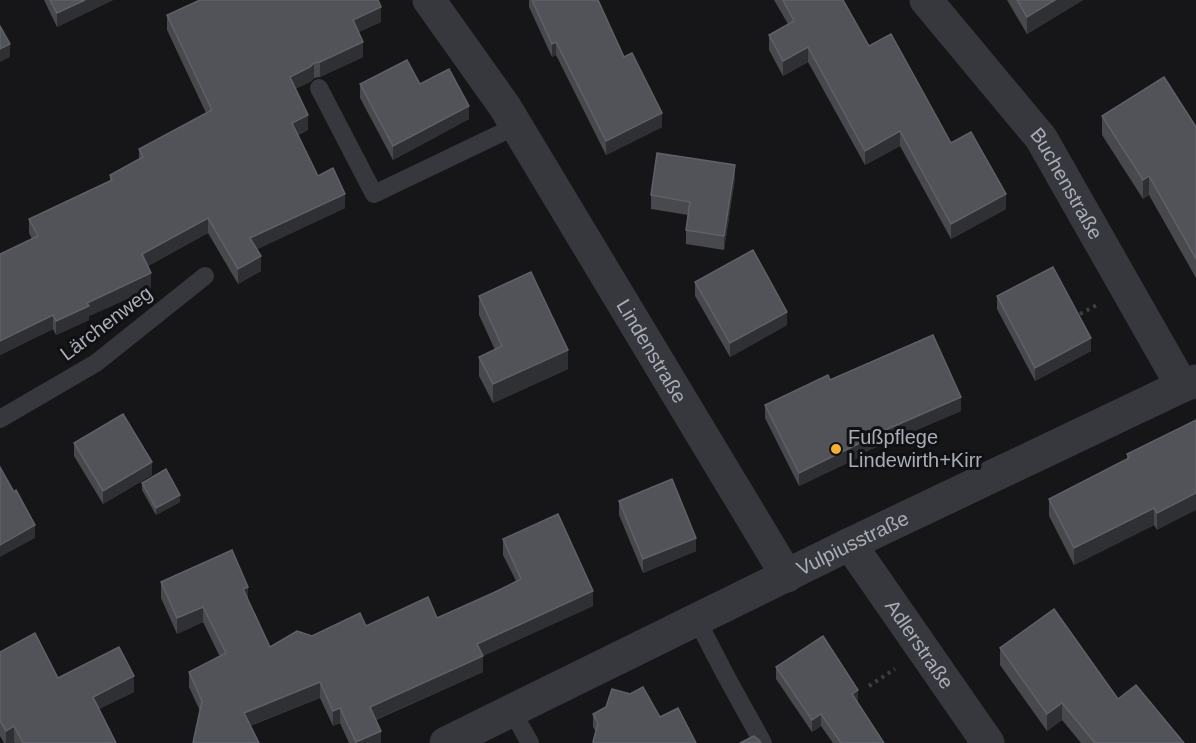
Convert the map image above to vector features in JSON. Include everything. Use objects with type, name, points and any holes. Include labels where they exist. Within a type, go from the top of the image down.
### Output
[{"type":"street","name":"Lindenstraße","points":[[429,0],[505,107],[787,576]]},
{"type":"street","name":"Buchenstraße","points":[[926,0],[1041,138],[1189,384]]},
{"type":"street","name":"Vulpiusstraße","points":[[446,743],[850,544],[1189,384]]},
{"type":"street","name":"Adlerstraße","points":[[850,544],[988,743]]},
{"type":"lane","points":[[320,88],[374,194],[516,126]]},
{"type":"lane","name":"Lärchenweg","points":[[0,419],[96,363],[205,276]]},
{"type":"lane","points":[[697,620],[763,743]]},
{"type":"lane","points":[[512,711],[530,743]]},
{"type":"building","points":[[50,0],[85,0],[57,13]]},
{"type":"building","points":[[200,0],[378,0],[381,7],[353,20],[363,42],[314,63],[290,77],[308,115],[292,123],[318,176],[333,168],[345,194],[250,238],[261,256],[238,269],[208,218],[142,254],[151,273],[87,303],[89,306],[56,321],[53,315],[0,341],[0,254],[38,236],[29,219],[112,180],[110,175],[143,157],[139,149],[212,110],[167,15]]},
{"type":"building","points":[[532,0],[598,0],[624,57],[632,53],[662,113],[606,141],[556,42],[552,44]]},
{"type":"building","points":[[783,0],[843,0],[869,46],[891,34],[951,143],[971,132],[1006,194],[951,224],[900,131],[865,151],[808,47],[783,61],[769,35],[794,21]]},
{"type":"building","points":[[1017,0],[1055,0],[1027,17]]},
{"type":"building","points":[[0,26],[10,44],[0,49]]},
{"type":"building","points":[[407,60],[420,84],[449,69],[469,106],[393,146],[360,84]]},
{"type":"building","points":[[1164,77],[1196,127],[1196,259],[1149,176],[1143,180],[1102,116]]},
{"type":"building","points":[[657,153],[735,165],[724,236],[686,230],[690,202],[651,195]]},
{"type":"building","points":[[753,250],[787,312],[730,343],[695,282]]},
{"type":"building","points":[[1053,267],[1091,338],[1035,368],[997,296]]},
{"type":"building","points":[[531,272],[568,350],[493,384],[479,357],[502,346],[479,296]]},
{"type":"building","points":[[933,335],[961,397],[860,441],[799,473],[765,405],[828,375],[830,380]]},
{"type":"building","points":[[123,414],[152,462],[103,491],[74,443]]},
{"type":"building","points":[[1196,420],[1196,493],[1157,513],[1154,508],[1074,548],[1049,499],[1129,458],[1127,454]]},
{"type":"building","points":[[0,467],[14,492],[16,490],[35,525],[0,545]]},
{"type":"building","points":[[166,469],[180,495],[156,508],[142,483]]},
{"type":"building","points":[[672,479],[696,538],[643,559],[619,501]]},
{"type":"building","points":[[558,514],[593,591],[477,644],[483,656],[370,707],[381,731],[356,742],[340,708],[333,711],[320,682],[244,713],[259,743],[193,743],[202,701],[189,672],[226,653],[203,607],[177,618],[161,582],[232,550],[248,587],[243,589],[270,647],[297,631],[312,636],[360,613],[366,626],[428,597],[437,618],[493,593],[521,579],[503,539]]},
{"type":"building","points":[[1054,609],[1118,699],[1136,685],[1184,743],[1095,743],[1062,703],[1047,714],[1000,648]]},
{"type":"building","points":[[35,633],[58,678],[119,647],[134,676],[93,697],[116,743],[23,743],[14,726],[6,731],[0,721],[0,652]]},
{"type":"building","points":[[823,636],[858,690],[852,694],[884,743],[841,743],[821,714],[812,720],[776,667]]},
{"type":"building","points":[[643,687],[660,717],[678,708],[696,743],[593,742],[598,723],[593,714],[606,707],[612,689],[630,694]]},
{"type":"building","points":[[754,736],[761,743],[740,743]]},
{"type":"place","name":"Fußpflege Lindewirth+Kirr","points":[[836,449]]}]
